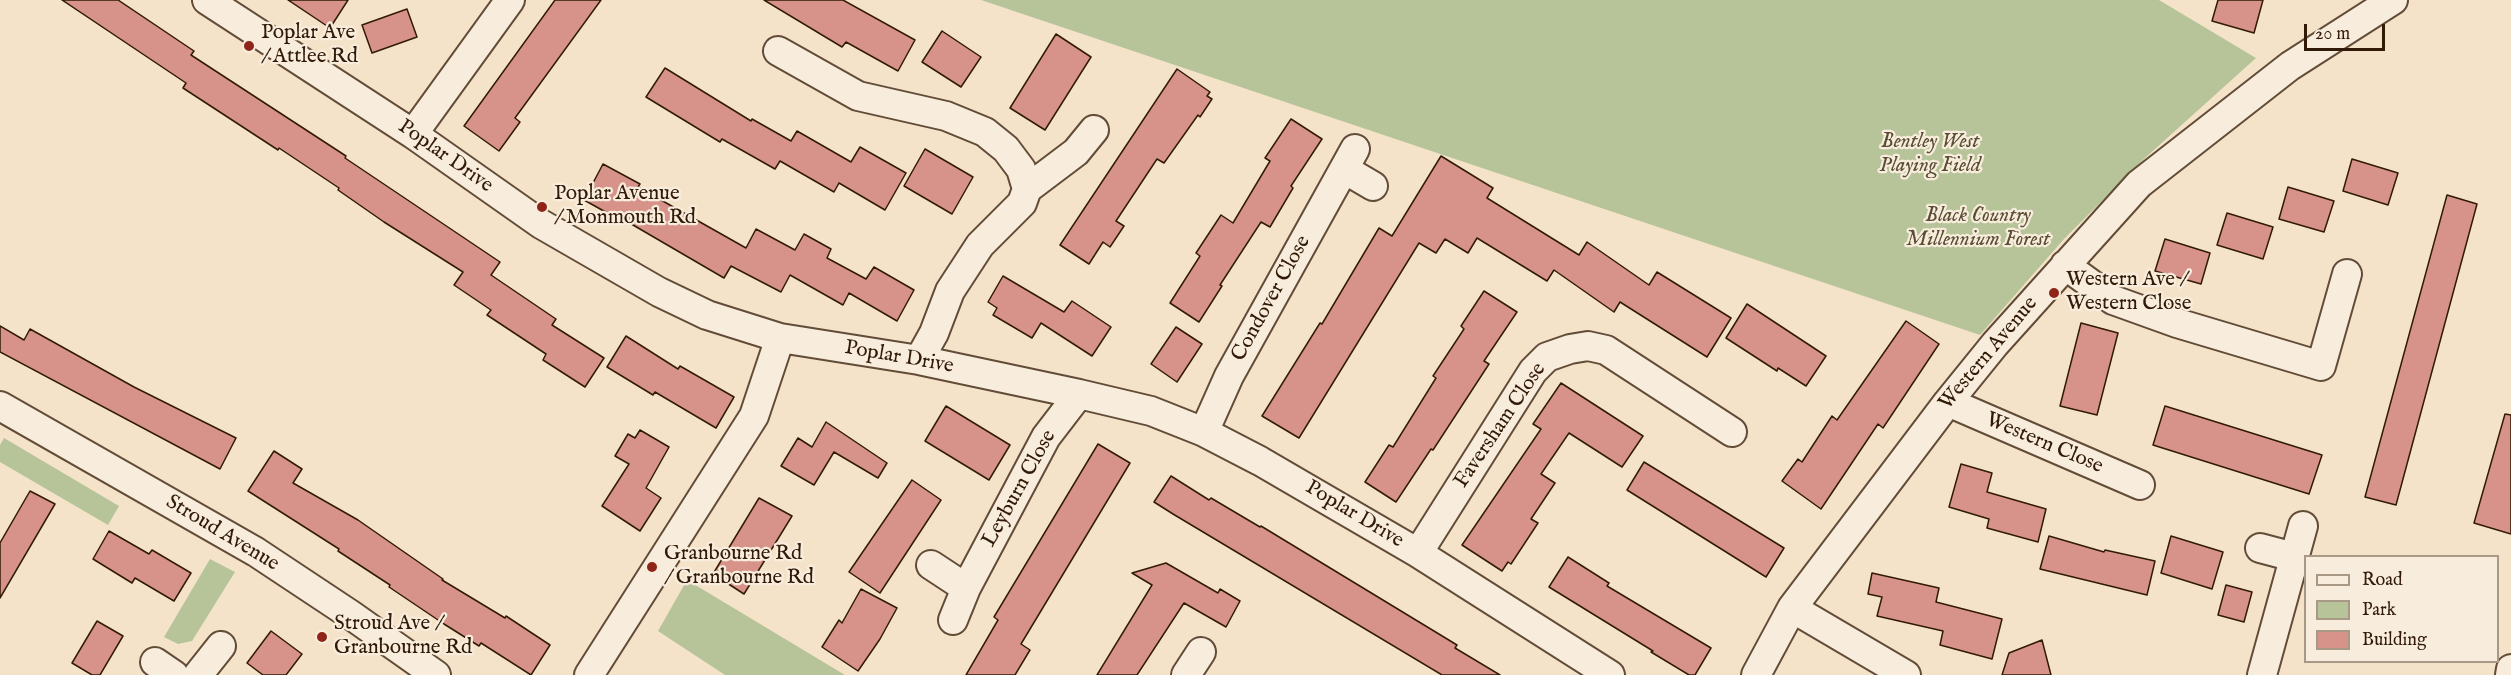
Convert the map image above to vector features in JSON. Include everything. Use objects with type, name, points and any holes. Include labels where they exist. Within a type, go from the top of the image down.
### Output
[{"type":"street","name":"Poplar Drive","points":[[207,0],[413,134],[541,224],[659,292],[707,315],[780,338],[919,360],[1079,394],[1151,411],[1204,432],[1260,460],[1418,553],[1610,675]]},
{"type":"street","points":[[413,134],[510,0]]},
{"type":"street","name":"Western Avenue","points":[[1756,675],[1792,608],[1948,402],[2064,265],[2139,184],[2290,66],[2393,0]]},
{"type":"street","points":[[778,51],[858,96],[946,116],[985,132],[1006,149],[1021,169],[1027,189]]},
{"type":"street","points":[[919,360],[934,333],[950,291],[980,245],[1022,203],[1027,189],[1076,152],[1094,130]]},
{"type":"street","name":"Condover Close","points":[[1204,432],[1229,376],[1350,159],[1373,186]]},
{"type":"street","points":[[2064,265],[2113,300],[2177,323],[2321,366],[2347,274]]},
{"type":"street","points":[[589,675],[754,416],[780,338]]},
{"type":"street","name":"Faversham Close","points":[[1418,553],[1533,371],[1546,357],[1588,346],[1605,350],[1732,432]]},
{"type":"street","name":"Leyburn Close","points":[[953,620],[966,588],[1046,437],[1079,394]]},
{"type":"street","name":"Western Close","points":[[1948,402],[2140,485]]},
{"type":"street","name":"Stroud Avenue","points":[[0,406],[256,552],[436,675]]},
{"type":"street","points":[[2262,675],[2303,526]]},
{"type":"street","points":[[2260,548],[2294,557]]},
{"type":"street","points":[[931,565],[966,588]]},
{"type":"street","points":[[1792,608],[1906,675]]},
{"type":"street","points":[[198,675],[221,646]]},
{"type":"street","points":[[2510,675],[2511,669]]},
{"type":"green space","name":"Bentley West Playing Field","points":[[981,0],[2159,0],[2256,58],[2145,158],[2064,239],[1980,335]]},
{"type":"green space","points":[[4,438],[119,506],[108,525],[0,462],[0,445]]},
{"type":"green space","points":[[210,559],[235,572],[192,641],[178,644],[164,637]]},
{"type":"green space","points":[[687,580],[845,675],[725,675],[658,631]]},
{"type":"building","points":[[62,0],[118,0],[194,51],[191,55],[346,156],[345,158],[500,262],[491,275],[556,319],[552,325],[604,358],[585,387],[543,360],[546,354],[487,315],[491,310],[454,285],[463,272],[384,222],[338,190],[339,188],[279,148],[278,150],[183,88],[186,83]]},
{"type":"building","points":[[288,0],[348,0],[330,28]]},
{"type":"building","points":[[555,0],[601,0],[515,118],[520,122],[499,151],[464,126]]},
{"type":"building","points":[[764,0],[843,0],[915,40],[898,71],[846,42],[842,47]]},
{"type":"building","points":[[2218,0],[2263,0],[2254,33],[2212,21]]},
{"type":"building","points":[[407,9],[417,37],[372,53],[362,25]]},
{"type":"building","points":[[942,31],[981,57],[961,87],[922,62]]},
{"type":"building","points":[[1056,34],[1091,57],[1045,130],[1010,108]]},
{"type":"building","points":[[665,68],[751,121],[752,119],[791,141],[797,131],[851,162],[860,147],[906,173],[885,210],[839,183],[834,192],[780,161],[775,169],[722,139],[720,142],[646,97]]},
{"type":"building","points":[[1177,69],[1210,92],[1207,96],[1212,99],[1164,163],[1157,159],[1116,221],[1124,226],[1110,247],[1103,242],[1089,264],[1060,245]]},
{"type":"building","points":[[1291,119],[1322,139],[1291,186],[1293,188],[1270,227],[1261,222],[1199,322],[1170,303],[1200,256],[1196,253],[1221,215],[1233,223],[1270,161],[1265,158]]},
{"type":"building","points":[[925,149],[973,177],[952,214],[904,186]]},
{"type":"building","points":[[1441,156],[1493,188],[1487,198],[1579,255],[1587,242],[1649,285],[1657,272],[1731,318],[1707,357],[1620,302],[1614,312],[1554,270],[1547,281],[1477,238],[1468,253],[1445,239],[1436,253],[1419,243],[1299,438],[1262,416],[1320,323],[1322,324],[1379,228],[1392,236]]},
{"type":"building","points":[[2352,159],[2398,173],[2388,205],[2343,191]]},
{"type":"building","points":[[603,164],[640,184],[638,187],[746,248],[756,229],[795,250],[804,234],[831,249],[827,258],[866,279],[874,267],[914,290],[897,321],[849,293],[843,305],[790,275],[781,292],[731,266],[724,278],[621,218],[620,220],[584,200]]},
{"type":"building","points":[[2288,187],[2334,201],[2324,232],[2279,219]]},
{"type":"building","points":[[2447,195],[2477,204],[2396,505],[2365,497]]},
{"type":"building","points":[[2227,213],[2273,227],[2263,259],[2217,245]]},
{"type":"building","points":[[2165,239],[2210,253],[2201,284],[2155,271]]},
{"type":"building","points":[[1003,276],[1064,312],[1072,301],[1111,327],[1092,356],[1041,323],[1032,338],[993,315],[997,308],[988,302]]},
{"type":"building","points":[[1484,291],[1517,312],[1484,361],[1489,364],[1396,502],[1365,482],[1389,445],[1393,447],[1436,378],[1433,376],[1464,329],[1461,326]]},
{"type":"building","points":[[1747,304],[1826,356],[1806,386],[1778,368],[1777,371],[1726,338]]},
{"type":"building","points":[[1906,321],[1939,344],[1883,428],[1878,424],[1821,509],[1782,481],[1798,459],[1802,462],[1832,416],[1837,420]]},
{"type":"building","points":[[2081,323],[2118,333],[2097,415],[2060,406]]},
{"type":"building","points":[[0,326],[24,340],[30,329],[134,387],[236,438],[220,469],[0,352]]},
{"type":"building","points":[[1176,327],[1202,344],[1177,382],[1151,364]]},
{"type":"building","points":[[626,336],[678,369],[680,366],[734,397],[716,428],[655,392],[653,395],[607,367]]},
{"type":"building","points":[[1561,383],[1643,436],[1622,467],[1569,433],[1541,474],[1555,483],[1531,519],[1538,523],[1511,564],[1508,562],[1502,571],[1462,545],[1541,429],[1533,424]]},
{"type":"building","points":[[946,406],[1010,445],[989,480],[925,441]]},
{"type":"building","points":[[2165,406],[2322,455],[2309,494],[2153,445]]},
{"type":"building","points":[[2505,414],[2511,415],[2511,534],[2474,523]]},
{"type":"building","points":[[826,422],[887,463],[878,478],[834,452],[814,485],[781,466],[798,438],[812,447]]},
{"type":"building","points":[[640,430],[669,447],[646,488],[661,498],[640,531],[602,506],[629,464],[615,456],[628,434],[635,438]]},
{"type":"building","points":[[1098,444],[1130,463],[1021,644],[1030,650],[1015,675],[966,675],[998,620],[994,617]]},
{"type":"building","points":[[274,451],[302,469],[293,483],[358,520],[442,580],[505,618],[506,616],[550,645],[531,675],[481,643],[479,646],[444,624],[338,551],[339,549],[248,491]]},
{"type":"building","points":[[1644,462],[1784,548],[1766,577],[1627,490]]},
{"type":"building","points":[[1961,464],[1992,473],[1987,492],[2046,509],[2038,542],[1987,528],[1989,519],[1949,507]]},
{"type":"building","points":[[1171,476],[1209,500],[1211,498],[1261,526],[1457,645],[1455,648],[1500,675],[1442,675],[1173,514],[1154,502]]},
{"type":"building","points":[[912,480],[941,500],[880,593],[849,572]]},
{"type":"building","points":[[30,491],[55,504],[0,598],[0,543]]},
{"type":"building","points":[[759,498],[792,516],[744,594],[713,574]]},
{"type":"building","points":[[109,531],[149,554],[152,550],[191,573],[174,601],[135,578],[132,583],[93,559]]},
{"type":"building","points":[[2049,536],[2104,552],[2105,550],[2155,561],[2147,595],[2040,569]]},
{"type":"building","points":[[2171,536],[2223,552],[2212,589],[2161,573]]},
{"type":"building","points":[[1568,557],[1609,583],[1607,586],[1711,648],[1695,675],[1689,675],[1549,587]]},
{"type":"building","points":[[1166,563],[1218,593],[1220,589],[1240,601],[1226,627],[1184,603],[1137,675],[1097,675],[1152,585],[1132,573]]},
{"type":"building","points":[[1872,573],[1939,588],[1936,602],[2002,619],[1992,659],[1940,645],[1943,631],[1877,616],[1882,597],[1868,594]]},
{"type":"building","points":[[2226,585],[2252,592],[2244,622],[2218,615]]},
{"type":"building","points":[[861,589],[897,608],[880,639],[858,671],[822,647],[839,620],[842,623]]},
{"type":"building","points":[[97,621],[123,636],[100,675],[92,675],[72,663]]},
{"type":"building","points":[[271,631],[302,654],[286,675],[263,675],[247,663]]},
{"type":"building","points":[[2042,640],[2051,675],[2002,675],[2009,653]]},
{"type":"place","name":"Poplar Ave / Attlee Rd","points":[[249,46]]},
{"type":"place","name":"Poplar Avenue / Monmouth Rd","points":[[542,207]]},
{"type":"place","name":"Western Ave / Western Close","points":[[2054,293]]},
{"type":"place","name":"Granbourne Rd / Granbourne Rd","points":[[652,567]]},
{"type":"place","name":"Stroud Ave / Granbourne Rd","points":[[322,637]]},
{"type":"park label","name":"Black Country Millennium Forest","points":[[1978,229]]}]
